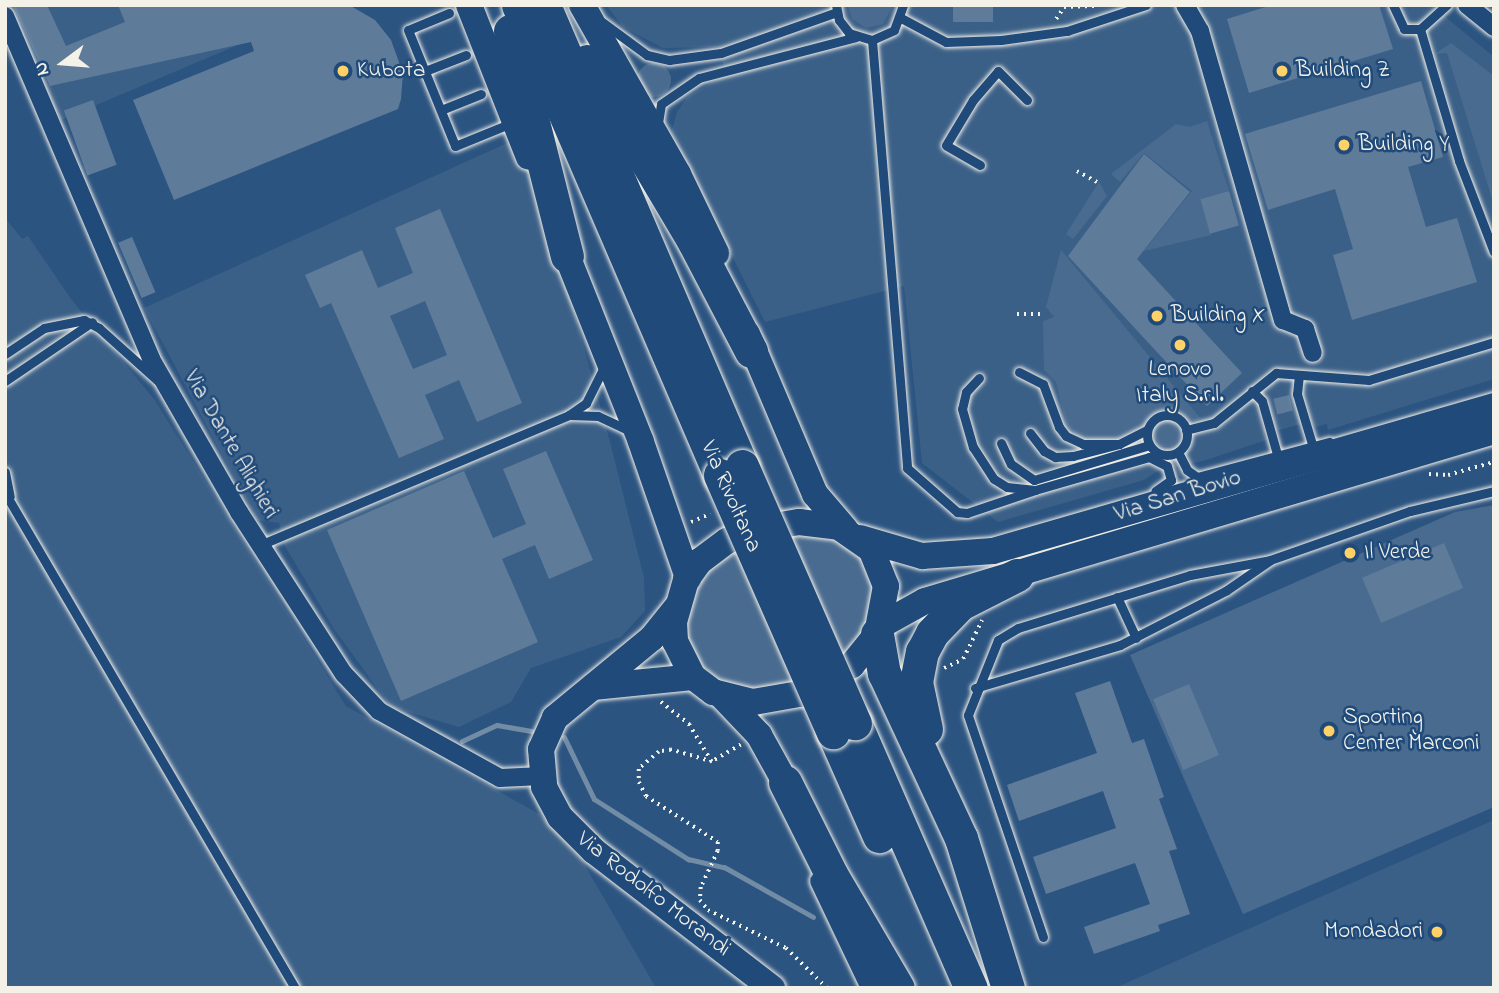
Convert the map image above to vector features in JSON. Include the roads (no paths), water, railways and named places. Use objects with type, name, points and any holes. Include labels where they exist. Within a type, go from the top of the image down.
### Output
[{"type":"highway","points":[[502,5],[567,256]]},
{"type":"highway","name":"Via Rivoltana","points":[[518,5],[731,471],[844,727],[971,988]]},
{"type":"highway","name":"Via Rivoltana","points":[[544,5],[731,471]]},
{"type":"highway","points":[[575,7],[751,351]]},
{"type":"highway","points":[[1008,988],[949,809],[918,703],[922,652],[947,614],[1017,575]]},
{"type":"highway","points":[[879,630],[884,673],[949,809]]},
{"type":"highway","name":"Via Rivoltana","points":[[844,727],[946,988]]},
{"type":"highway","points":[[785,782],[831,873],[898,988]]},
{"type":"main road","points":[[575,7],[659,142],[739,301],[751,351],[815,494],[853,534],[885,578],[879,630],[852,665],[808,691],[761,702],[721,695]]},
{"type":"main road","points":[[459,9],[516,122],[606,359],[641,442],[688,578]]},
{"type":"main road","points":[[1383,435],[1494,394]]},
{"type":"main road","name":"Via San Bovio","points":[[853,534],[905,553],[956,556],[1029,542],[1383,435],[1494,406]]},
{"type":"main road","name":"Via San Bovio","points":[[879,630],[917,604],[1418,463],[1487,439]]},
{"type":"main road","points":[[785,782],[759,735],[721,695],[693,677],[675,641],[677,607],[688,578],[713,550],[757,529],[807,522],[853,534]]},
{"type":"main road","name":"Via Rodolfo Morandi","points":[[677,607],[652,638],[563,710],[544,736],[542,776],[554,809],[569,828],[772,988]]},
{"type":"main road","points":[[591,688],[693,677]]},
{"type":"street","points":[[1185,5],[1200,30],[1283,320],[1305,329],[1314,353]]},
{"type":"street","points":[[1467,5],[1494,27]]},
{"type":"street","name":"Via Dante Alighieri","points":[[5,16],[168,389],[260,545],[344,674],[379,711],[500,778],[542,776]]},
{"type":"street","points":[[785,782],[813,866],[870,988]]},
{"type":"lane","points":[[659,142],[662,104],[699,78],[856,37],[872,40],[889,34],[901,18],[903,5]]},
{"type":"lane","points":[[901,18],[946,41],[1001,40],[1067,31],[1146,5]]},
{"type":"lane","points":[[1393,5],[1404,29],[1420,29],[1447,5]]},
{"type":"lane","points":[[575,7],[648,55],[669,60],[721,53],[836,8],[843,27],[856,37]]},
{"type":"lane","points":[[459,9],[408,30],[455,146],[516,122]]},
{"type":"lane","points":[[1420,29],[1459,161],[1494,252]]},
{"type":"lane","points":[[872,40],[908,468],[957,512],[967,513],[1144,457],[1162,461],[1170,485],[1148,493],[1118,515]]},
{"type":"lane","points":[[425,71],[466,55]]},
{"type":"lane","points":[[980,165],[946,145],[973,100],[998,71],[1027,100]]},
{"type":"lane","points":[[441,110],[481,94]]},
{"type":"lane","points":[[5,354],[44,328],[81,320],[92,323],[168,389]]},
{"type":"lane","points":[[5,381],[35,357],[92,323]]},
{"type":"lane","points":[[1186,430],[1214,423],[1270,375],[1369,380],[1494,342]]},
{"type":"lane","points":[[260,545],[569,415],[592,394],[603,377],[606,359]]},
{"type":"lane","points":[[1019,372],[1043,384],[1059,427],[1066,436],[1083,444],[1119,444]]},
{"type":"lane","points":[[1299,375],[1297,394],[1312,444]]},
{"type":"lane","points":[[979,378],[962,404],[973,447],[994,479],[1007,487],[1035,490]]},
{"type":"lane","points":[[1252,391],[1262,401],[1277,454]]},
{"type":"lane","points":[[1001,443],[1011,464],[1034,480],[1149,445],[1163,454],[1178,452],[1186,442],[1186,430],[1178,418],[1166,414],[1154,419],[1147,430],[1119,444],[1055,457],[1044,451],[1030,433]]},
{"type":"lane","points":[[569,415],[618,421],[641,442]]},
{"type":"lane","points":[[1147,430],[1149,445]]},
{"type":"lane","points":[[1178,452],[1187,470],[1197,477],[1312,444],[1383,435]]},
{"type":"lane","points":[[5,472],[12,506]]},
{"type":"lane","points":[[1043,937],[969,722],[975,688],[1004,634],[1207,570],[1270,560],[1410,511],[1494,491]]},
{"type":"lane","points":[[5,494],[295,988]]},
{"type":"lane","points":[[975,688],[1136,638],[1239,584],[1270,560]]},
{"type":"lane","points":[[1117,597],[1136,638]]},
{"type":"waterway","points":[[462,741],[497,725],[531,731]]},
{"type":"waterway","points":[[564,737],[594,799],[688,859],[724,867],[813,917]]},
{"type":"place","name":"Kubota","points":[[343,71]]},
{"type":"place","name":"Building Z","points":[[1282,71]]},
{"type":"place","name":"Building Y","points":[[1344,145]]},
{"type":"place","name":"Building X","points":[[1157,316]]},
{"type":"place","name":"Lenovo Italy S.r.l.","points":[[1180,345]]},
{"type":"place","name":"Il Verde","points":[[1350,553]]},
{"type":"place","name":"Sporting Center Marconi","points":[[1329,731]]},
{"type":"place","name":"Mondadori","points":[[1437,932]]}]
